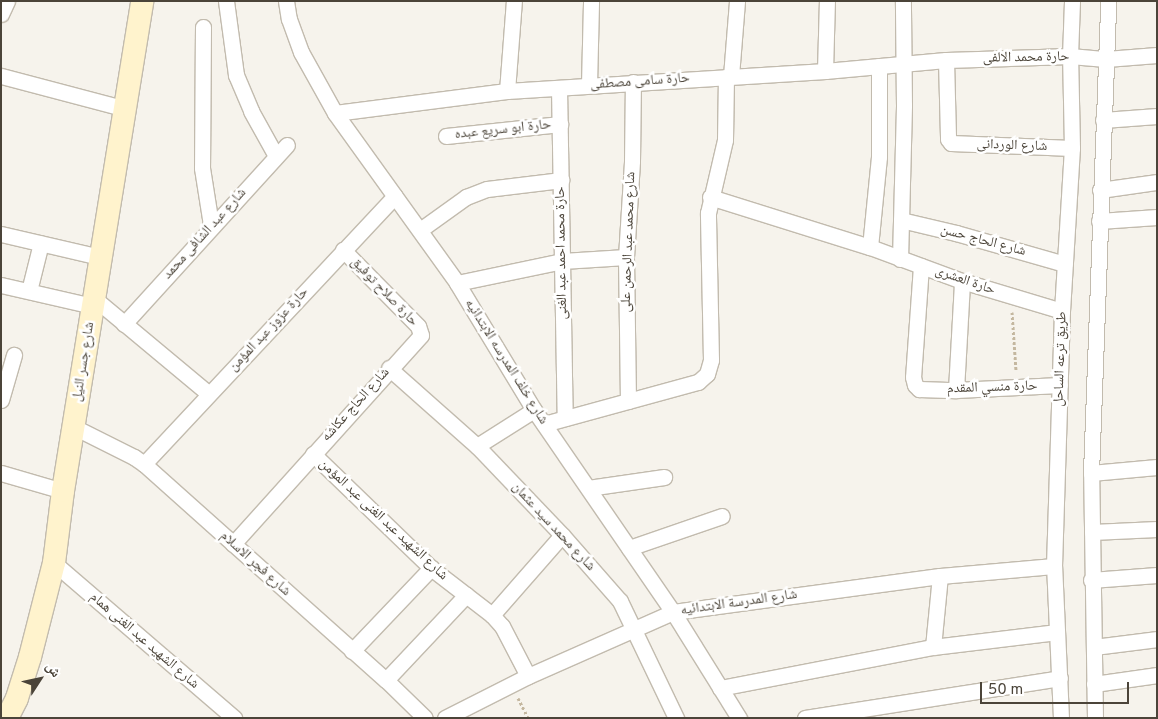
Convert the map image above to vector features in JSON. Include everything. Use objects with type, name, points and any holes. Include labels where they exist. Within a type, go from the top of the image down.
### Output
[{"type":"street","points":[[1,14],[7,1]]},
{"type":"street","name":"شارع جسر النيل","points":[[7,718],[17,698],[30,657],[54,563],[63,490],[142,1]]},
{"type":"street","name":"شارع عبد الشافى محمد","points":[[124,324],[281,150],[251,111],[236,74],[226,1]]},
{"type":"street","name":"شارع خلف المدرسه الابتدائيه","points":[[286,1],[289,19],[301,52],[335,113],[457,283],[534,410],[673,612],[739,718]]},
{"type":"street","points":[[507,92],[514,1]]},
{"type":"street","points":[[590,86],[591,1]]},
{"type":"street","points":[[544,424],[693,384],[708,374],[711,360],[708,213],[710,197],[725,140],[728,76],[737,1]]},
{"type":"street","points":[[825,71],[827,1]]},
{"type":"street","points":[[900,258],[903,1]]},
{"type":"street","name":"طريق ترعه الساحل","points":[[1061,718],[1054,566],[1062,312],[1072,148],[1070,56],[1072,1]]},
{"type":"street","points":[[1095,718],[1090,472],[1108,1]]},
{"type":"street","points":[[203,27],[202,168],[211,226]]},
{"type":"street","name":"حارة محمد الالفى","points":[[946,60],[1070,56],[1106,59],[1157,55]]},
{"type":"street","name":"حارة سامى مصطفى","points":[[335,113],[507,92],[633,82],[825,71],[946,60]]},
{"type":"street","name":"شارع الوردانى","points":[[946,60],[948,139],[951,143],[1072,148]]},
{"type":"street","points":[[870,247],[879,157],[879,66]]},
{"type":"street","points":[[1,76],[126,109]]},
{"type":"street","name":"شارع محمد عبد الرحمن على","points":[[628,401],[626,257],[632,161],[633,82]]},
{"type":"street","name":"حارة محمد احمد عبد الغنى","points":[[560,88],[565,418]]},
{"type":"street","points":[[1103,120],[1157,116]]},
{"type":"street","name":"حارة ابو سريع عبده","points":[[446,136],[560,124]]},
{"type":"street","points":[[420,230],[466,197],[486,189],[561,180]]},
{"type":"street","points":[[1100,190],[1157,182]]},
{"type":"street","name":"حارة عزوز عبد المؤمن","points":[[144,464],[395,196]]},
{"type":"street","name":"حارة العشرى","points":[[710,197],[870,247],[962,281],[1062,312]]},
{"type":"street","points":[[1099,221],[1157,216]]},
{"type":"street","name":"شارع الحاج حسن","points":[[901,220],[956,232],[1065,264]]},
{"type":"street","points":[[1,234],[100,256]]},
{"type":"street","points":[[29,291],[41,243]]},
{"type":"street","name":"حارة صلاح توفيق","points":[[343,250],[418,326],[421,335]]},
{"type":"street","points":[[457,283],[562,261],[626,257]]},
{"type":"street","name":"حارة منسي المقدم","points":[[921,266],[913,376],[915,385],[923,390],[1060,385]]},
{"type":"street","points":[[956,390],[962,281]]},
{"type":"street","points":[[1,285],[94,303],[124,324],[209,394]]},
{"type":"street","name":"شارع الحاج عكاشه","points":[[233,544],[389,368],[421,335]]},
{"type":"street","points":[[1,400],[14,355]]},
{"type":"street","name":"شارع محمد سيد عثمان","points":[[389,368],[477,446],[562,535],[620,601],[632,630],[676,718]]},
{"type":"street","points":[[477,446],[534,410]]},
{"type":"street","name":"شارع فجر الاسلام","points":[[74,427],[144,464],[386,680],[425,718]]},
{"type":"street","name":"شارع الشهيد عبد الغنى عبد المؤمن","points":[[313,454],[431,568],[492,615],[502,626],[528,676]]},
{"type":"street","points":[[1090,472],[1157,467]]},
{"type":"street","points":[[1,473],[63,490]]},
{"type":"street","points":[[588,488],[664,477]]},
{"type":"street","points":[[630,548],[722,516]]},
{"type":"street","points":[[1092,532],[1157,529]]},
{"type":"street","points":[[492,615],[562,535]]},
{"type":"street","name":"شارع الشهيد عبد الغنى همام","points":[[54,563],[234,718]]},
{"type":"street","name":"شارع المدرسة الابتدائيه","points":[[445,718],[528,676],[673,612],[940,576],[1054,566]]},
{"type":"street","points":[[352,651],[431,568]]},
{"type":"street","points":[[1091,580],[1157,574]]},
{"type":"street","points":[[933,647],[940,576]]},
{"type":"street","points":[[386,680],[466,595]]},
{"type":"street","points":[[720,688],[933,647],[1057,632]]},
{"type":"street","points":[[1094,647],[1157,639]]},
{"type":"street","points":[[1094,684],[1157,675]]},
{"type":"street","points":[[805,718],[1060,678]]},
{"type":"path","points":[[1011,296],[1017,387]]}]
